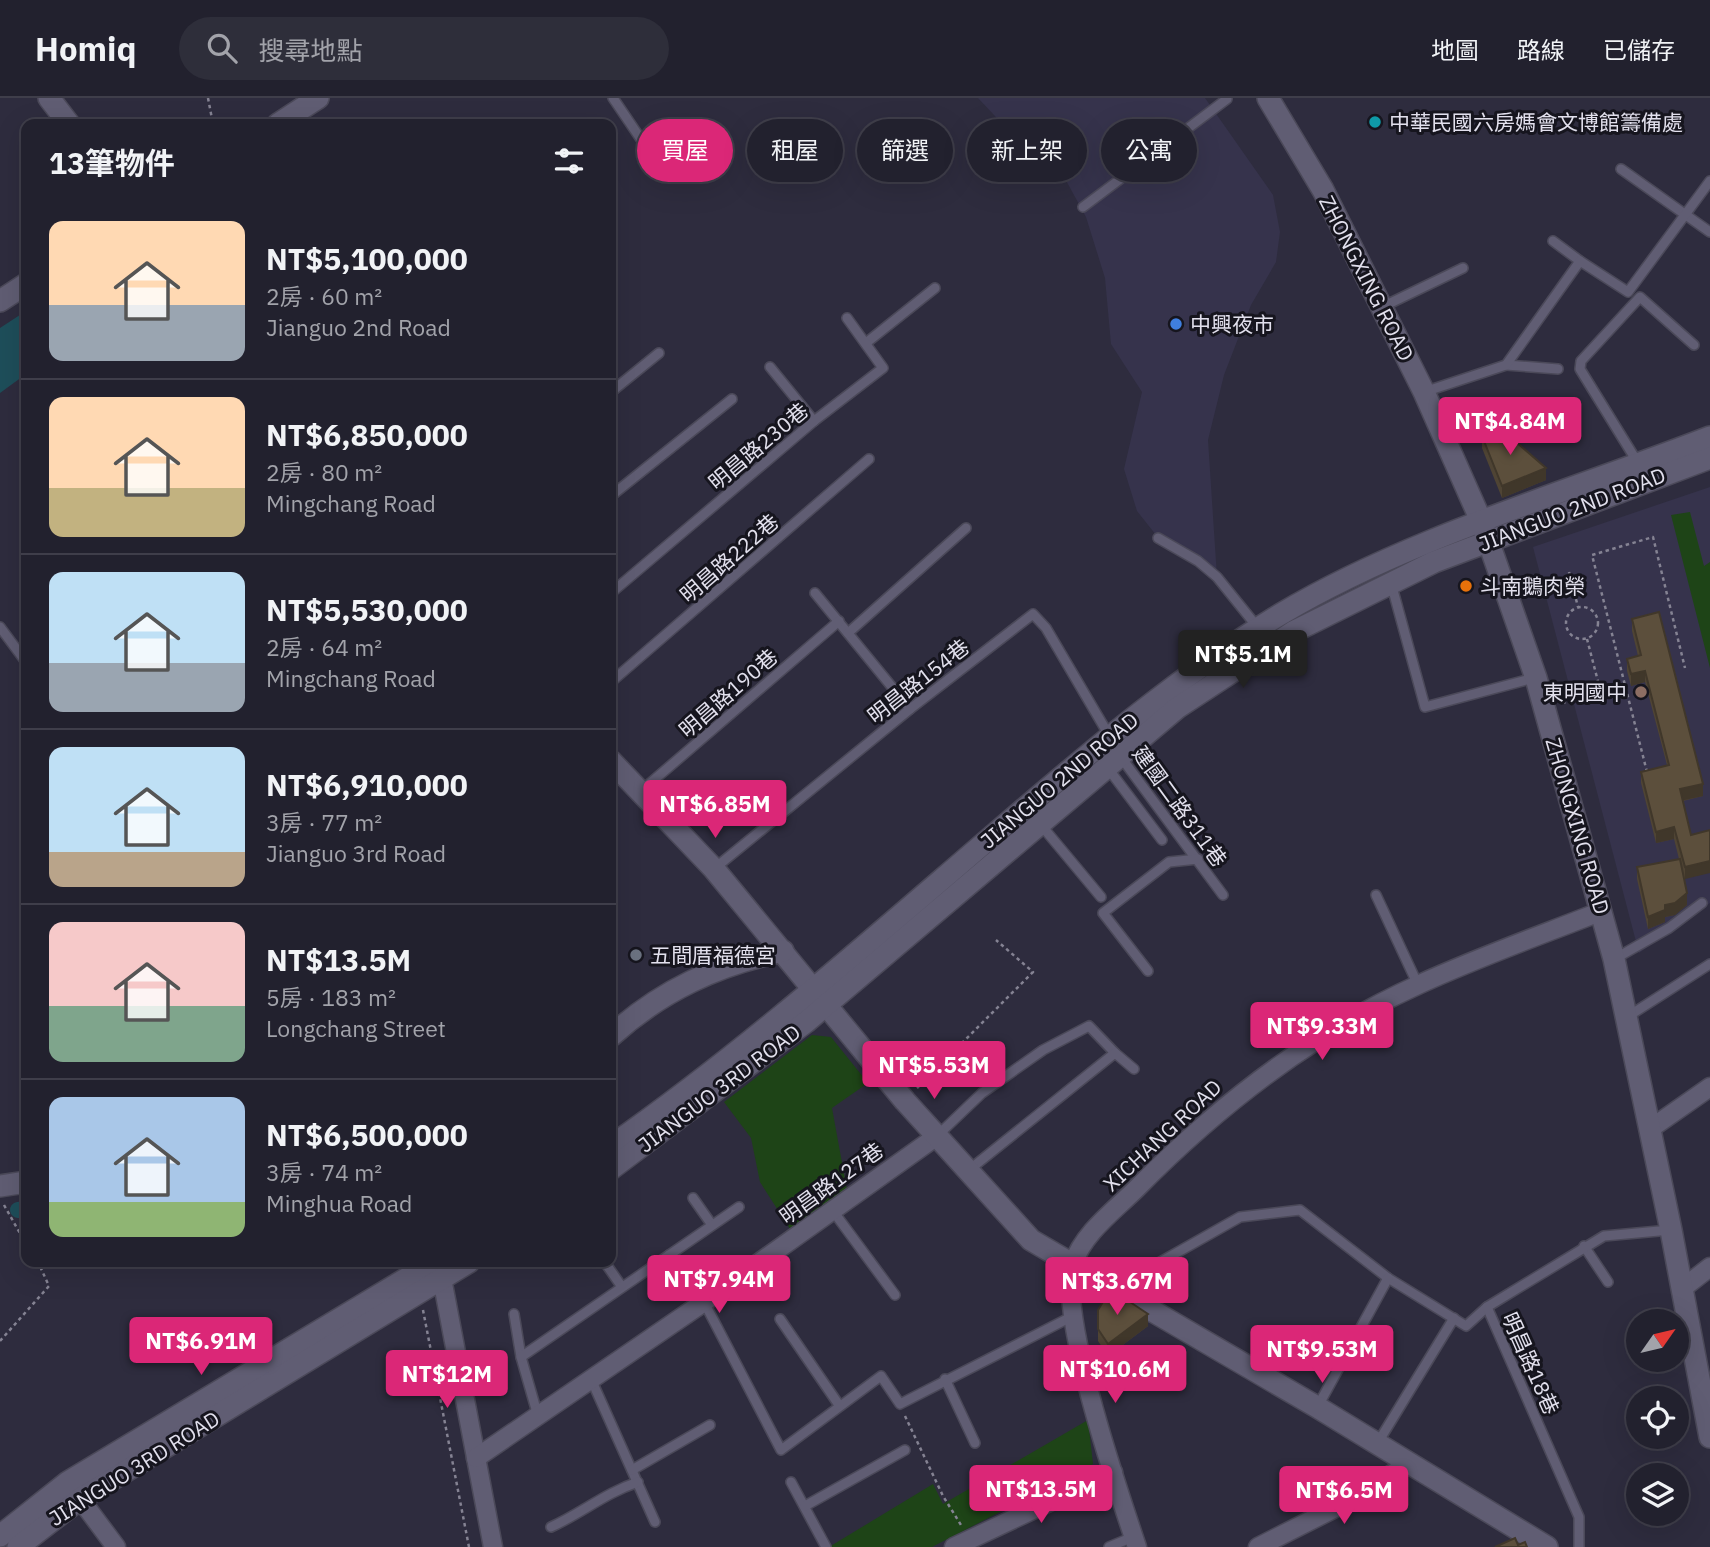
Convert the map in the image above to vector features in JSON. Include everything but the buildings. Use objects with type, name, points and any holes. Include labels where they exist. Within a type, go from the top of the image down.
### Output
[{"type":"street","points":[[50,98],[65,119]]},
{"type":"street","points":[[286,119],[318,98]]},
{"type":"street","name":"ZHONGXING ROAD","points":[[1268,98],[1323,190],[1424,392],[1485,532],[1536,678],[1614,959],[1683,1288],[1710,1437]]},
{"type":"street","points":[[0,301],[21,287]]},
{"type":"street","name":"JIANGUO 2ND ROAD","points":[[820,997],[1112,752],[1293,632],[1485,532],[1710,437]]},
{"type":"street","name":"JIANGUO 2ND ROAD","points":[[820,997],[1040,824],[1112,752],[1169,688],[1259,629],[1370,569],[1710,457]]},
{"type":"street","points":[[616,767],[714,869],[905,1101],[1031,1240],[1317,1407],[1548,1547]]},
{"type":"street","name":"XICHANG ROAD","points":[[1073,1265],[1087,1238],[1193,1132],[1243,1091],[1326,1035],[1418,985],[1602,911]]},
{"type":"street","points":[[616,1031],[636,1013],[699,975],[741,960],[783,951]]},
{"type":"street","name":"JIANGUO 3RD ROAD","points":[[616,1142],[820,997]]},
{"type":"street","name":"JIANGUO 3RD ROAD","points":[[616,1165],[820,997]]},
{"type":"street","points":[[1650,1129],[1710,1087]]},
{"type":"street","name":"明昌路127巷","points":[[476,1458],[704,1302],[937,1136]]},
{"type":"street","points":[[2,1195],[21,1185]]},
{"type":"street","points":[[1073,1265],[1071,1317],[1112,1472],[1135,1542]]},
{"type":"street","points":[[438,1267],[493,1547]]},
{"type":"street","name":"JIANGUO 3RD ROAD","points":[[18,1547],[74,1491],[420,1293],[438,1267]]},
{"type":"street","name":"JIANGUO 3RD ROAD","points":[[0,1536],[438,1267]]},
{"type":"street","points":[[1683,1288],[1710,1267]]},
{"type":"street","points":[[1258,1547],[1293,1540],[1408,1464]]},
{"type":"street","points":[[962,1543],[1112,1472]]},
{"type":"street","points":[[74,1491],[116,1547]]},
{"type":"lane","points":[[613,98],[637,133]]},
{"type":"lane","points":[[1083,207],[1228,98]]},
{"type":"lane","points":[[1621,169],[1710,232]]},
{"type":"lane","points":[[1553,242],[1628,292],[1710,181]]},
{"type":"lane","points":[[1506,365],[1580,261]]},
{"type":"lane","points":[[1382,307],[1463,268]]},
{"type":"lane","points":[[866,343],[935,288]]},
{"type":"lane","points":[[1639,465],[1580,369],[1581,361],[1640,298],[1694,345]]},
{"type":"lane","name":"明昌路230巷","points":[[616,589],[814,421],[883,368],[847,318]]},
{"type":"lane","points":[[616,388],[659,353]]},
{"type":"lane","points":[[1424,392],[1506,365],[1558,369]]},
{"type":"lane","points":[[770,367],[814,421]]},
{"type":"lane","points":[[616,492],[732,399]]},
{"type":"lane","name":"明昌路222巷","points":[[616,678],[869,459]]},
{"type":"lane","points":[[848,633],[966,528]]},
{"type":"lane","points":[[1158,538],[1198,561],[1217,577],[1259,629]]},
{"type":"lane","points":[[1391,582],[1425,707],[1536,678]]},
{"type":"lane","points":[[816,593],[909,709]]},
{"type":"lane","name":"明昌路154巷","points":[[714,869],[909,709],[1033,614],[1046,628],[1112,752]]},
{"type":"lane","name":"明昌路190巷","points":[[639,792],[839,621]]},
{"type":"lane","points":[[0,627],[21,655]]},
{"type":"lane","points":[[1112,752],[1162,840]]},
{"type":"lane","name":"建國二路311巷","points":[[1112,752],[1198,859],[1223,895]]},
{"type":"lane","points":[[1040,824],[1101,897]]},
{"type":"lane","points":[[1148,971],[1102,913],[1169,862],[1198,859]]},
{"type":"lane","points":[[1376,895],[1418,985]]},
{"type":"lane","points":[[1614,959],[1669,928],[1702,903]]},
{"type":"lane","points":[[1627,1017],[1710,964]]},
{"type":"lane","points":[[937,1136],[982,1093],[1043,1050],[1089,1026],[1134,1069]]},
{"type":"lane","points":[[968,1171],[1115,1053]]},
{"type":"lane","points":[[693,1198],[712,1225]]},
{"type":"lane","points":[[521,1357],[739,1207]]},
{"type":"lane","points":[[1115,1288],[1240,1217],[1272,1211],[1300,1210],[1388,1278],[1466,1326],[1486,1307]]},
{"type":"lane","points":[[833,1211],[895,1295]]},
{"type":"lane","name":"明昌路18巷","points":[[1579,1547],[1579,1517],[1486,1307],[1604,1236],[1671,1230]]},
{"type":"lane","points":[[1584,1246],[1608,1282]]},
{"type":"lane","points":[[669,1255],[704,1302],[781,1450],[881,1376],[900,1404],[1071,1317]]},
{"type":"lane","points":[[608,1267],[622,1287]]},
{"type":"lane","points":[[1317,1407],[1388,1278]]},
{"type":"lane","points":[[514,1314],[521,1357],[538,1416]]},
{"type":"lane","points":[[1377,1444],[1454,1318]]},
{"type":"lane","points":[[780,1319],[839,1405]]},
{"type":"lane","points":[[591,1379],[655,1522]]},
{"type":"lane","points":[[946,1379],[975,1443]]},
{"type":"lane","points":[[632,1470],[710,1425]]},
{"type":"lane","points":[[805,1506],[905,1450]]},
{"type":"lane","points":[[551,1527],[587,1511],[593,1502],[638,1482]]},
{"type":"lane","points":[[791,1482],[826,1547]]},
{"type":"lane","points":[[1109,1547],[1135,1542]]},
{"type":"path","points":[[208,98],[212,119]]},
{"type":"path","points":[[1647,772],[1592,555],[1653,537],[1685,668]]},
{"type":"path","points":[[1569,572],[1578,607]]},
{"type":"path","points":[[1578,607],[1588,608],[1597,621],[1595,631],[1586,638],[1577,638],[1567,627],[1569,613],[1578,607]]},
{"type":"path","points":[[1597,621],[1608,618]]},
{"type":"path","points":[[1586,638],[1601,693]]},
{"type":"path","points":[[1545,708],[1626,689]]},
{"type":"path","points":[[905,1101],[1033,972],[996,940]]},
{"type":"path","points":[[2,1195],[6,1214],[21,1236]]},
{"type":"path","points":[[0,1340],[49,1286],[40,1267]]},
{"type":"path","points":[[420,1293],[469,1547]]},
{"type":"path","points":[[900,1404],[962,1543]]},
{"type":"shaded area","name":"中興夜市","points":[[978,98],[1205,98],[1273,195],[1280,232],[1276,262],[1251,305],[1224,375],[1208,440],[1217,577],[1160,540],[1137,511],[1124,469],[1142,392],[1111,344],[1105,278],[1086,217],[1067,182],[1087,182],[1087,119],[998,119]]},
{"type":"shaded area","points":[[21,314],[21,378],[0,393],[0,328]]},
{"type":"shaded area","name":"東明國中","points":[[1710,487],[1710,903],[1639,953],[1533,547]]},
{"type":"green space","points":[[1690,512],[1704,566],[1710,562],[1710,668],[1671,515]]},
{"type":"green space","points":[[812,1035],[831,1037],[868,1083],[832,1108],[847,1190],[790,1229],[760,1182],[751,1138],[724,1102]]},
{"type":"green space","points":[[1088,1420],[1093,1464],[932,1547],[829,1547],[933,1484],[943,1504]]},
{"type":"place","name":"中華民國六房媽會文博館籌備處","points":[[1375,122]]},
{"type":"place","name":"中興夜市","points":[[1176,324]]},
{"type":"place","name":"斗南鵝肉榮","points":[[1466,586]]},
{"type":"place","name":"東明國中","points":[[1641,692]]},
{"type":"place","name":"五間厝福德宮","points":[[636,955]]}]
